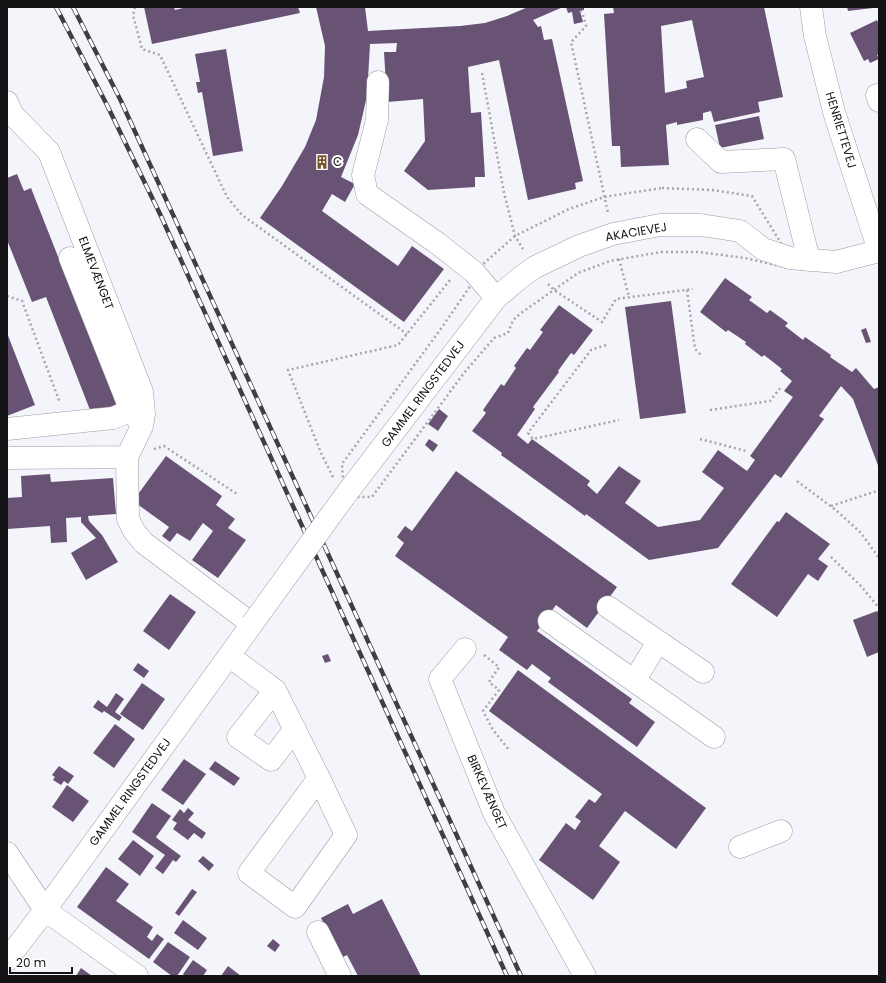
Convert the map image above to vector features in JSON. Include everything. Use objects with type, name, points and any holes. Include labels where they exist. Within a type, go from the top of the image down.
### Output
[{"type":"street","name":"HENRIETTEVEJ","points":[[811,7],[815,36],[834,112],[879,251]]},
{"type":"street","points":[[378,82],[378,120],[363,175],[367,194],[463,263],[474,272],[496,298]]},
{"type":"street","name":"ELMEVÆNGET","points":[[7,102],[12,114],[48,152],[142,392],[144,414],[137,418],[127,457]]},
{"type":"street","points":[[697,138],[721,162],[784,159],[800,259]]},
{"type":"street","name":"AKACIEVEJ","points":[[496,298],[521,277],[535,268],[579,246],[612,234],[660,225],[701,225],[740,231],[763,249],[800,259],[836,262],[879,251]]},
{"type":"street","points":[[70,258],[129,406],[137,418]]},
{"type":"street","name":"GAMMEL RINGSTEDVEJ","points":[[7,960],[45,910],[252,624],[340,490],[496,298]]},
{"type":"street","points":[[7,429],[113,418],[137,418]]},
{"type":"street","points":[[7,458],[127,457],[128,518],[134,530],[144,543],[252,624]]},
{"type":"street","points":[[608,607],[703,672]]},
{"type":"street","points":[[549,621],[714,737]]},
{"type":"street","points":[[634,681],[658,642]]},
{"type":"street","name":"BIRKEVÆNGET","points":[[465,649],[440,679],[494,813],[585,976]]},
{"type":"street","points":[[229,656],[275,690],[319,778],[346,835],[295,907],[249,873],[319,778]]},
{"type":"street","points":[[275,690],[238,737],[271,760],[295,729]]},
{"type":"street","points":[[740,847],[781,831]]},
{"type":"street","points":[[7,854],[45,910],[137,976]]},
{"type":"street","points":[[318,932],[340,976]]},
{"type":"path","points":[[135,7],[132,15],[142,49],[160,54],[227,197],[242,215],[407,334]]},
{"type":"path","points":[[580,11],[584,15],[586,26],[571,42],[612,234],[629,297]]},
{"type":"path","points":[[482,73],[504,193],[515,236]]},
{"type":"path","points":[[463,263],[398,345],[288,370],[320,453],[340,490],[372,497],[408,451],[464,374],[494,338],[508,333],[513,320],[578,273],[610,261],[661,252],[699,252],[745,258],[788,268],[800,259]]},
{"type":"path","points":[[535,268],[554,290],[602,322],[616,299],[693,289]]},
{"type":"path","points":[[687,290],[695,349],[702,356]]},
{"type":"path","points":[[7,296],[22,301],[68,422]]},
{"type":"path","points":[[606,345],[591,350],[528,434],[533,439],[619,420]]},
{"type":"path","points":[[710,410],[770,400],[781,387]]},
{"type":"path","points":[[700,439],[746,451]]},
{"type":"path","points":[[127,457],[164,446],[238,494]]},
{"type":"path","points":[[797,481],[831,506],[861,533],[879,558]]},
{"type":"path","points":[[831,506],[877,491]]},
{"type":"path","points":[[831,557],[860,586],[879,608]]},
{"type":"path","points":[[465,649],[481,652],[499,667],[489,682],[499,690],[483,711],[493,730],[510,751]]},
{"type":"building","points":[[144,7],[174,7],[175,10],[187,7],[298,7],[300,13],[152,44]]},
{"type":"building","points":[[316,7],[365,7],[368,31],[460,26],[485,23],[528,7],[563,7],[533,20],[538,27],[541,26],[544,40],[552,39],[583,181],[575,183],[576,189],[528,200],[499,60],[468,67],[471,113],[481,112],[485,177],[475,177],[475,187],[428,190],[404,171],[425,141],[423,99],[387,102],[384,52],[396,52],[397,43],[370,44],[367,96],[358,135],[341,177],[355,184],[345,202],[332,194],[322,211],[398,266],[412,246],[444,269],[404,322],[260,218],[282,186],[305,147],[316,120],[324,77],[325,46]]},
{"type":"building","points":[[566,7],[584,7],[584,10],[580,11],[583,22],[574,24],[572,12],[568,13]]},
{"type":"building","points":[[613,7],[764,7],[783,97],[758,102],[760,112],[714,122],[711,111],[703,113],[703,120],[677,125],[677,122],[666,125],[669,165],[621,167],[620,146],[612,146],[604,14],[614,13]],"holes":[[[692,20],[704,77],[686,81],[687,88],[665,93],[661,26]]]},
{"type":"building","points":[[847,7],[873,7],[873,8],[848,11]]},
{"type":"building","points":[[877,20],[879,24],[879,54],[877,55],[879,59],[870,63],[868,59],[864,61],[850,33]]},
{"type":"building","points":[[226,49],[243,151],[213,156],[202,92],[198,93],[196,82],[200,82],[195,54]]},
{"type":"building","points":[[759,116],[764,139],[720,148],[715,125]]},
{"type":"building","points":[[17,174],[24,191],[31,188],[70,287],[121,407],[98,416],[95,408],[90,410],[46,297],[32,302],[7,240],[7,178]]},
{"type":"building","points":[[725,278],[752,297],[749,300],[767,313],[770,310],[788,323],[785,326],[803,340],[805,337],[852,372],[856,368],[874,389],[879,387],[879,468],[853,399],[841,386],[819,416],[824,419],[781,478],[775,474],[718,548],[649,560],[501,455],[502,453],[472,431],[486,413],[483,410],[501,384],[504,386],[516,368],[514,366],[527,348],[530,350],[543,332],[540,330],[559,305],[593,330],[574,355],[571,353],[533,407],[535,409],[517,435],[528,444],[532,439],[590,481],[587,485],[597,494],[619,466],[641,481],[625,503],[658,527],[700,520],[724,488],[702,472],[718,450],[747,471],[755,460],[750,456],[793,397],[784,391],[792,381],[780,371],[782,369],[764,355],[762,357],[745,344],[746,342],[728,330],[726,332],[700,312]]},
{"type":"building","points":[[671,301],[686,413],[640,419],[625,307]]},
{"type":"building","points":[[866,328],[871,342],[866,343],[861,330]]},
{"type":"building","points":[[7,333],[35,405],[7,416]]},
{"type":"building","points":[[439,409],[448,416],[438,431],[428,424]]},
{"type":"building","points":[[429,439],[438,445],[433,452],[425,445]]},
{"type":"building","points":[[166,456],[222,496],[216,505],[235,519],[228,528],[246,540],[218,578],[192,560],[213,531],[203,523],[190,541],[177,533],[170,542],[162,536],[169,527],[133,501]]},
{"type":"building","points":[[456,471],[617,587],[587,628],[556,605],[537,631],[632,699],[629,703],[655,722],[637,747],[548,682],[551,678],[532,664],[527,670],[499,650],[508,637],[395,556],[404,543],[397,537],[405,526],[412,531]]},
{"type":"building","points":[[50,474],[51,482],[113,478],[116,514],[88,516],[89,521],[102,535],[118,562],[86,580],[71,553],[96,538],[81,522],[81,517],[66,518],[67,542],[51,543],[50,526],[7,529],[7,498],[22,497],[21,476]]},
{"type":"building","points":[[786,512],[830,544],[818,559],[828,566],[818,581],[808,574],[777,617],[731,584],[777,521],[779,522]]},
{"type":"building","points":[[170,594],[196,612],[169,650],[143,631]]},
{"type":"building","points":[[877,611],[879,614],[879,652],[867,657],[853,620]]},
{"type":"building","points":[[328,654],[331,661],[325,663],[322,656]]},
{"type":"building","points":[[138,663],[149,671],[144,678],[133,670]]},
{"type":"building","points":[[518,670],[706,808],[676,849],[625,811],[599,846],[620,862],[593,900],[539,860],[566,823],[575,830],[581,821],[575,817],[589,799],[595,803],[602,794],[489,711]]},
{"type":"building","points":[[142,683],[165,699],[143,730],[120,714]]},
{"type":"building","points":[[116,693],[124,699],[115,712],[122,717],[119,721],[104,711],[102,713],[93,707],[98,700],[107,707]]},
{"type":"building","points":[[115,724],[135,739],[114,768],[93,753]]},
{"type":"building","points":[[184,759],[206,774],[183,805],[161,790]]},
{"type":"building","points":[[215,761],[240,778],[234,786],[209,769]]},
{"type":"building","points":[[59,766],[74,776],[68,784],[64,781],[61,785],[53,780],[55,777],[52,775]]},
{"type":"building","points":[[67,785],[89,801],[73,822],[52,807]]},
{"type":"building","points":[[152,803],[171,816],[156,837],[181,856],[176,862],[173,860],[163,874],[155,868],[165,855],[132,832]]},
{"type":"building","points":[[188,808],[194,813],[188,820],[206,833],[202,839],[194,833],[188,840],[173,829],[177,823],[172,820],[180,809],[184,813]]},
{"type":"building","points":[[133,840],[154,856],[140,876],[118,859]]},
{"type":"building","points":[[203,856],[214,865],[209,871],[198,861]]},
{"type":"building","points":[[106,867],[129,884],[116,901],[153,927],[147,937],[152,941],[157,934],[164,939],[149,959],[77,907]]},
{"type":"building","points":[[192,889],[197,892],[179,916],[175,913]]},
{"type":"building","points":[[382,899],[421,976],[358,976],[347,955],[341,958],[321,918],[348,904],[353,914]]},
{"type":"building","points":[[183,920],[207,938],[198,950],[174,933]]},
{"type":"building","points":[[273,939],[280,945],[275,952],[267,946]]},
{"type":"building","points":[[168,942],[190,957],[177,976],[172,976],[153,962]]},
{"type":"building","points":[[193,960],[207,970],[203,976],[185,976],[183,974]]},
{"type":"building","points":[[228,966],[241,976],[221,976]]},
{"type":"building","points":[[81,968],[92,976],[76,976]]},
{"type":"railway","points":[[56,7],[107,105],[160,214],[507,976]]},
{"type":"railway","points":[[73,7],[121,101],[521,976]]},
{"type":"place","name":"C","points":[[322,162]]}]
